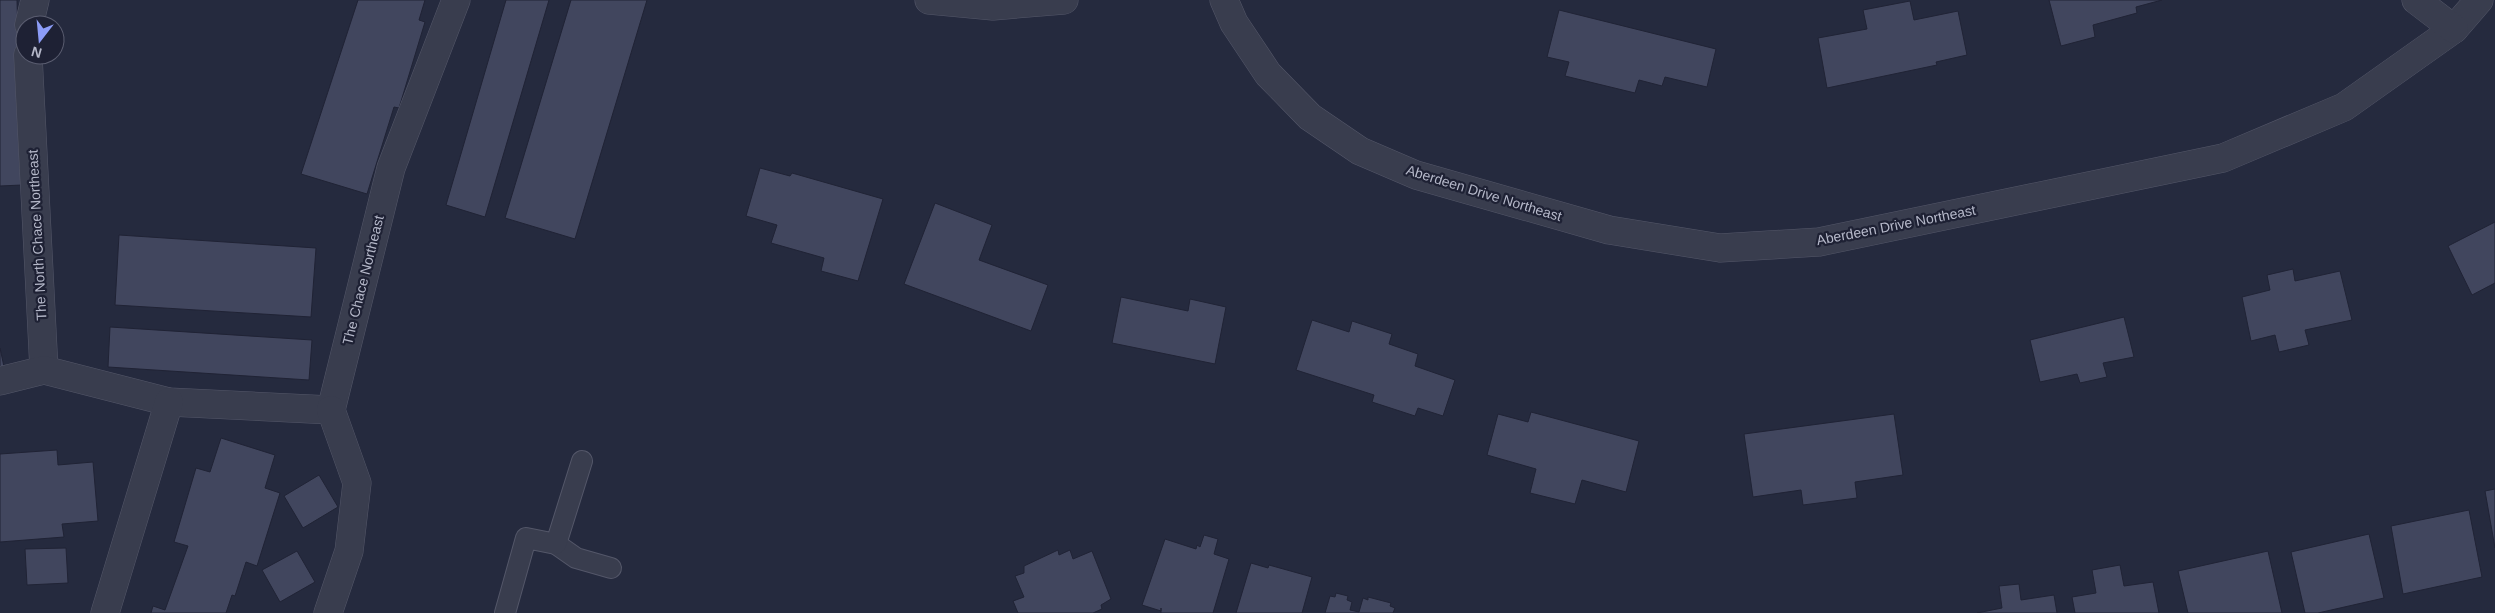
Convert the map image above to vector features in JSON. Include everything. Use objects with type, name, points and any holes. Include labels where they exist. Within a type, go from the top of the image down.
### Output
[{"type":"street","points":[[31,15],[35,0]]},
{"type":"street","name":"The Chace Northeast","points":[[331,410],[391,168],[456,0]]},
{"type":"street","points":[[929,0],[993,6],[1064,0]]},
{"type":"street","name":"Aberdeen Drive Northeast","points":[[1224,0],[1234,24],[1268,74],[1310,117],[1360,151],[1416,175],[1609,230],[1720,248],[1819,242],[2223,158],[2344,107],[2454,29],[2479,0]]},
{"type":"street","points":[[2416,0],[2454,29]]},
{"type":"street","name":"The North Chace Northeast","points":[[29,65],[44,370]]},
{"type":"street","points":[[0,381],[44,370],[169,402],[331,410],[356,483],[349,552],[328,613]]},
{"type":"street","points":[[105,613],[169,402]]},
{"type":"lane","points":[[556,544],[582,461]]},
{"type":"lane","points":[[505,613],[526,538],[556,544],[576,558],[611,568]]},
{"type":"building","points":[[0,0],[17,0],[17,15],[15,15],[15,65],[19,65],[22,185],[0,186]]},
{"type":"building","points":[[358,0],[425,0],[419,20],[425,22],[399,108],[394,107],[367,194],[301,174]]},
{"type":"building","points":[[506,0],[549,0],[485,217],[446,205]]},
{"type":"building","points":[[571,0],[647,0],[575,239],[505,218]]},
{"type":"building","points":[[2049,0],[2162,0],[2136,7],[2137,13],[2093,25],[2095,37],[2061,46]]},
{"type":"building","points":[[1910,1],[1914,20],[1958,11],[1967,55],[1936,62],[1937,65],[1827,88],[1818,38],[1867,29],[1863,10]]},
{"type":"building","points":[[1559,10],[1716,49],[1707,87],[1665,77],[1662,86],[1639,80],[1635,93],[1565,76],[1569,62],[1547,57]]},
{"type":"building","points":[[760,168],[790,176],[792,173],[883,199],[858,281],[821,271],[824,258],[771,243],[777,225],[746,216]]},
{"type":"building","points":[[935,203],[992,225],[979,260],[1048,285],[1031,331],[904,284]]},
{"type":"building","points":[[2495,222],[2495,283],[2472,295],[2448,246]]},
{"type":"building","points":[[119,235],[316,248],[311,317],[115,305]]},
{"type":"building","points":[[2293,269],[2295,281],[2340,271],[2352,320],[2305,330],[2309,345],[2279,352],[2275,335],[2251,341],[2242,297],[2270,290],[2267,275]]},
{"type":"building","points":[[1121,297],[1188,311],[1190,299],[1226,307],[1215,364],[1112,343]]},
{"type":"building","points":[[2124,317],[2134,357],[2103,363],[2107,377],[2080,383],[2077,374],[2040,382],[2030,340]]},
{"type":"building","points":[[1312,320],[1349,332],[1352,321],[1392,334],[1389,344],[1418,354],[1415,366],[1455,380],[1443,416],[1418,408],[1415,416],[1372,402],[1374,395],[1296,370]]},
{"type":"building","points":[[110,327],[312,340],[309,380],[108,367]]},
{"type":"building","points":[[0,348],[6,376],[0,377]]},
{"type":"building","points":[[1531,412],[1639,441],[1626,492],[1582,480],[1575,504],[1530,493],[1536,469],[1487,455],[1498,414],[1528,422]]},
{"type":"building","points":[[1894,414],[1903,475],[1855,482],[1857,498],[1803,505],[1801,490],[1753,497],[1744,434]]},
{"type":"building","points":[[221,438],[275,455],[265,488],[280,493],[257,566],[246,562],[235,596],[232,595],[226,613],[151,613],[153,606],[165,610],[188,546],[174,542],[196,468],[210,472]]},
{"type":"building","points":[[57,450],[58,465],[93,462],[98,521],[62,524],[64,537],[0,542],[0,454]]},
{"type":"building","points":[[319,475],[338,507],[303,528],[284,496]]},
{"type":"building","points":[[2495,489],[2495,548],[2485,491]]},
{"type":"building","points":[[2469,510],[2482,577],[2403,594],[2391,526]]},
{"type":"building","points":[[2369,534],[2384,598],[2318,613],[2305,613],[2291,552]]},
{"type":"building","points":[[1204,535],[1218,539],[1214,554],[1229,559],[1213,613],[1161,613],[1161,611],[1142,605],[1165,539],[1196,549],[1197,545],[1200,547]]},
{"type":"building","points":[[66,548],[68,583],[27,585],[25,549]]},
{"type":"building","points":[[1058,550],[1059,555],[1070,550],[1073,559],[1092,551],[1111,599],[1101,605],[1102,609],[1093,613],[1018,613],[1013,601],[1024,597],[1015,576],[1024,573],[1024,566]]},
{"type":"building","points":[[297,551],[315,582],[280,602],[262,570]]},
{"type":"building","points":[[2268,551],[2282,613],[2188,613],[2178,571]]},
{"type":"building","points":[[1251,563],[1268,568],[1269,565],[1312,577],[1302,613],[1236,613]]},
{"type":"building","points":[[2120,565],[2124,586],[2153,582],[2159,613],[2075,613],[2072,597],[2096,593],[2092,570]]},
{"type":"building","points":[[2019,584],[2021,600],[2054,595],[2057,613],[1977,613],[2002,608],[1999,586]]},
{"type":"building","points":[[1336,593],[1348,596],[1347,600],[1352,602],[1350,610],[1359,612],[1363,598],[1368,600],[1368,597],[1391,603],[1390,606],[1395,608],[1393,613],[1325,613],[1330,596],[1335,597]]}]
